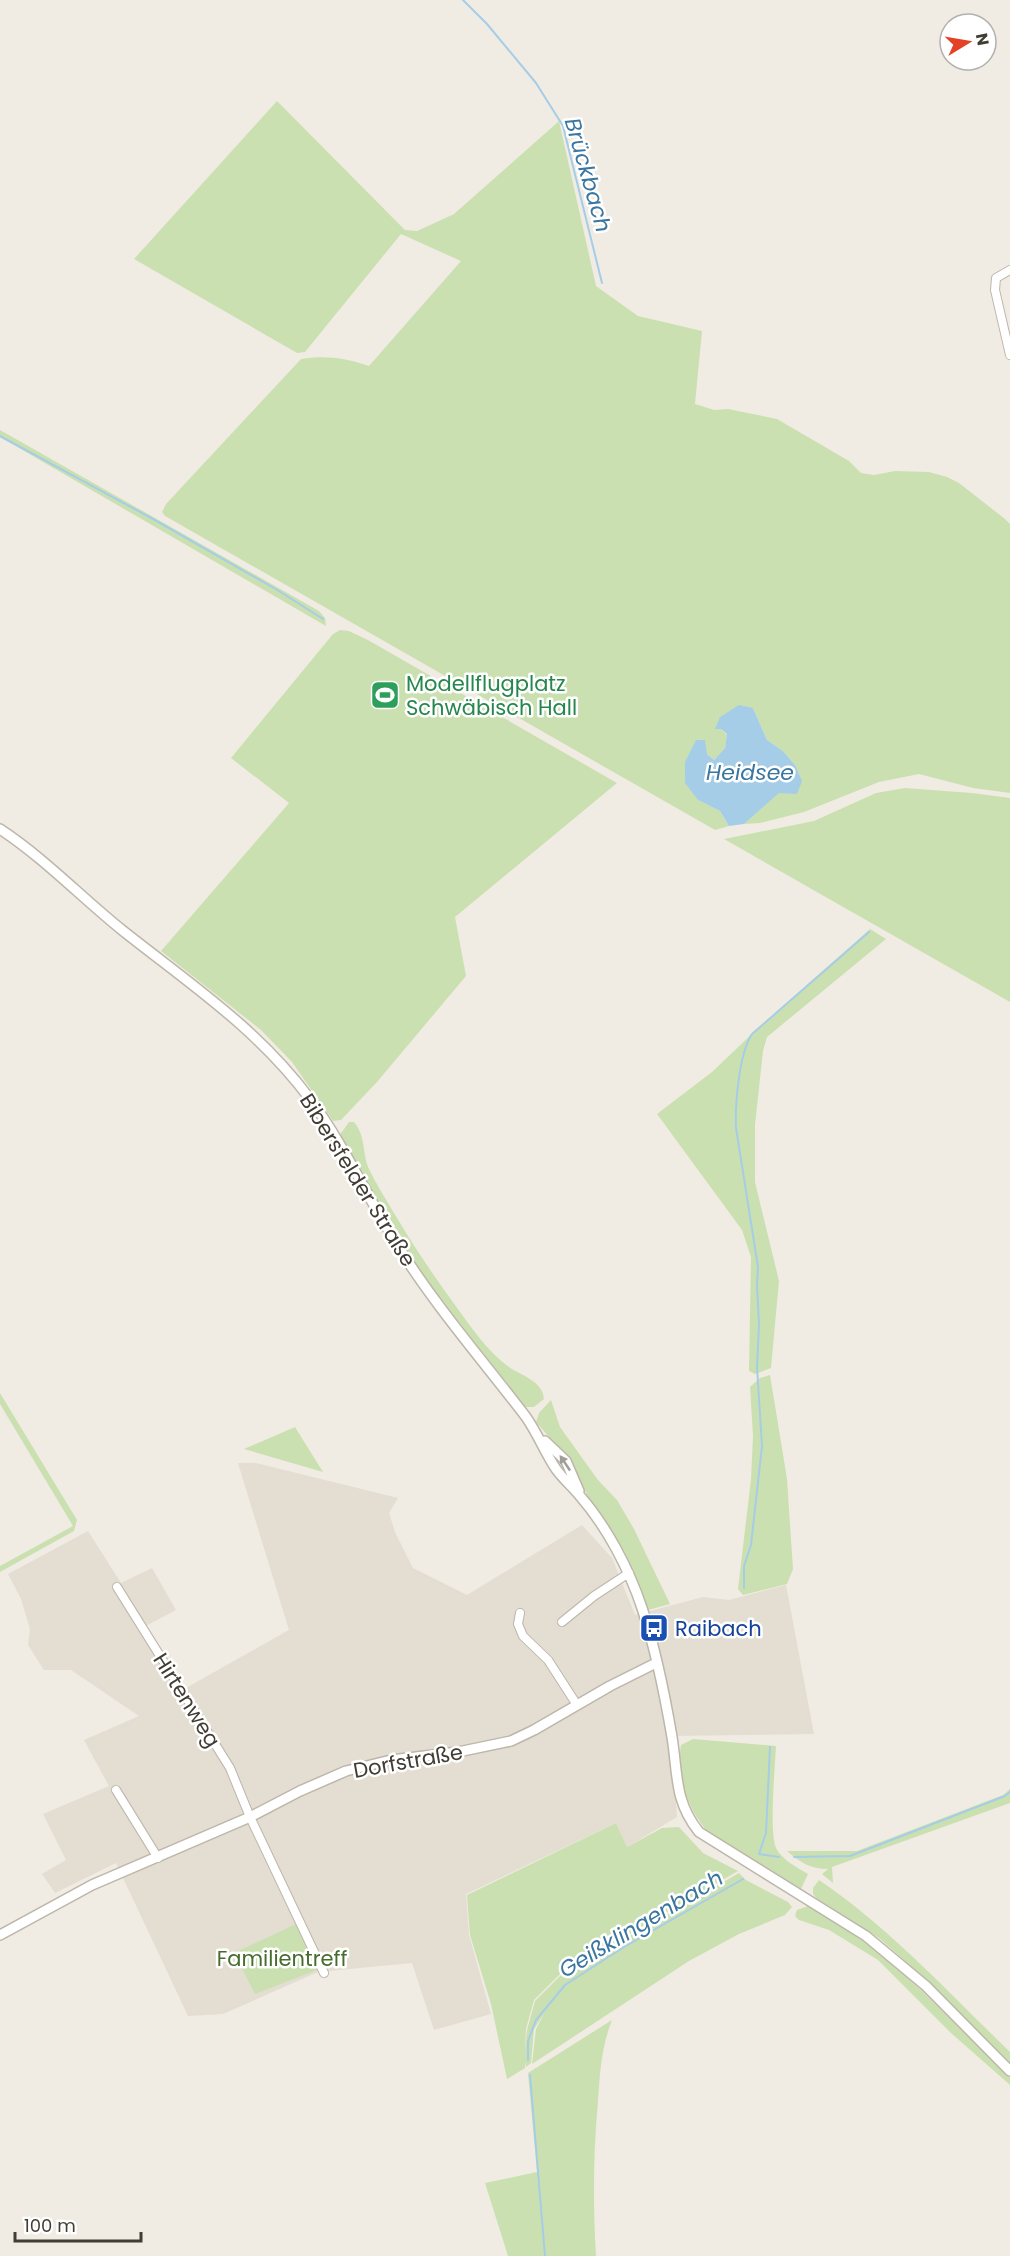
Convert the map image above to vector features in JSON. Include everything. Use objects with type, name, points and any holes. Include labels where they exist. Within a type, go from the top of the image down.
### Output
[{"type":"street","points":[[1010,270],[996,278],[994,290],[1010,356]]},
{"type":"street","name":"Bibersfelder Straße","points":[[0,829],[26,846],[93,906],[260,1041],[310,1098],[335,1136],[401,1251],[539,1435],[566,1461],[582,1497],[614,1545],[642,1607],[672,1736],[680,1795],[688,1818],[699,1832],[866,1936],[926,1986],[1010,2071]]},
{"type":"street","points":[[562,1622],[594,1596],[628,1573]]},
{"type":"street","name":"Hirtenweg","points":[[117,1587],[230,1768],[250,1817],[324,1974]]},
{"type":"street","points":[[520,1613],[518,1624],[523,1636],[548,1660],[577,1705]]},
{"type":"street","name":"Dorfstraße","points":[[0,1935],[83,1890],[250,1817],[300,1791],[346,1771],[391,1760],[458,1752],[511,1741],[656,1663]]},
{"type":"street","points":[[116,1790],[158,1858]]},
{"type":"shaded area","points":[[238,1463],[256,1463],[398,1498],[389,1513],[395,1532],[413,1568],[467,1595],[582,1525],[612,1558],[635,1615],[703,1597],[729,1600],[786,1585],[814,1734],[672,1736],[677,1817],[627,1847],[616,1823],[466,1894],[469,1935],[491,2014],[434,2030],[412,1963],[318,1972],[223,2014],[188,2016],[116,1863],[55,1893],[42,1874],[66,1860],[43,1814],[109,1786],[84,1740],[139,1716],[71,1670],[44,1670],[28,1645],[30,1629],[21,1599],[8,1574],[88,1531],[121,1583],[152,1568],[176,1610],[140,1629],[186,1688],[289,1630]]},
{"type":"green space","points":[[277,101],[405,230],[417,231],[454,214],[559,121],[596,286],[638,316],[702,331],[695,404],[714,410],[728,409],[777,419],[849,461],[861,473],[874,475],[895,471],[929,472],[947,477],[959,483],[1005,519],[1010,524],[1010,793],[973,788],[919,774],[879,782],[804,812],[760,823],[744,824],[779,792],[795,765],[783,751],[767,740],[753,708],[715,729],[721,729],[727,735],[725,748],[714,760],[707,754],[698,800],[720,811],[729,826],[715,830],[165,516],[162,512],[166,504],[301,359],[335,358],[369,366],[461,261],[401,234],[305,352],[297,353],[134,259]]},
{"type":"green space","points":[[0,430],[319,611],[325,618],[326,626],[0,437]]},
{"type":"green space","points":[[340,630],[349,631],[368,640],[617,783],[455,917],[466,976],[377,1082],[341,1120],[333,1121],[292,1062],[261,1030],[161,951],[289,803],[231,758],[333,634]]},
{"type":"green space","points":[[905,788],[1010,798],[1010,1002],[724,839],[814,821],[876,793]]},
{"type":"green space","points":[[870,929],[886,939],[767,1037],[763,1051],[755,1125],[755,1182],[779,1281],[771,1368],[755,1374],[749,1371],[751,1257],[742,1230],[657,1114],[712,1072]]},
{"type":"green space","points":[[349,1122],[354,1122],[358,1127],[369,1169],[378,1186],[447,1294],[486,1346],[509,1367],[536,1383],[540,1388],[544,1399],[534,1407],[525,1407],[429,1285],[339,1136]]},
{"type":"green space","points":[[770,1375],[787,1479],[793,1569],[787,1584],[743,1595],[738,1589],[751,1479],[753,1436],[750,1387],[760,1378]]},
{"type":"green space","points":[[0,1393],[77,1520],[74,1531],[0,1572],[0,1566],[73,1526],[0,1404]]},
{"type":"green space","points":[[551,1400],[560,1427],[598,1480],[617,1500],[634,1529],[670,1604],[648,1610],[631,1568],[596,1513],[570,1461],[536,1422],[539,1413]]},
{"type":"green space","points":[[295,1427],[323,1472],[244,1449]]},
{"type":"green space","points":[[693,1739],[776,1746],[774,1840],[782,1856],[808,1874],[801,1889],[707,1832],[685,1794],[679,1758],[681,1745]]},
{"type":"green space","points":[[1010,1789],[1010,1803],[832,1867],[833,1883],[822,1874],[828,1869],[806,1864],[787,1851],[857,1851],[1003,1795]]},
{"type":"green space","points":[[616,1823],[627,1847],[662,1828],[679,1827],[703,1853],[738,1871],[560,1974],[534,2000],[526,2029],[525,2053],[527,2030],[535,2001],[560,1976],[739,1873],[746,1880],[788,1902],[792,1907],[785,1915],[739,1934],[689,1961],[532,2064],[536,2029],[544,2014],[534,2029],[531,2063],[526,2067],[525,2062],[525,2068],[507,2079],[491,2004],[470,1935],[467,1895]]},
{"type":"green space","points":[[819,1880],[870,1919],[918,1962],[1010,2052],[1010,2063],[879,1938],[817,1899],[813,1894],[813,1888]]},
{"type":"green space","points":[[808,1906],[866,1943],[909,1979],[1010,2075],[1010,2085],[951,2033],[878,1960],[829,1930],[799,1920],[795,1916],[797,1910]]},
{"type":"green space","name":"Familientreff","points":[[296,1924],[317,1970],[255,1994],[234,1953]]},
{"type":"green space","points":[[612,2020],[605,2041],[596,2121],[594,2218],[596,2256],[508,2256],[485,2183],[537,2172],[528,2073]]},
{"type":"water","name":"Heidsee","points":[[739,705],[753,708],[767,740],[783,751],[795,765],[802,781],[797,794],[779,793],[744,824],[729,826],[720,811],[698,800],[685,783],[685,762],[696,740],[705,740],[707,754],[714,760],[725,748],[727,734],[721,729],[715,729],[720,717]]},
{"type":"waterway","name":"Brückbach","points":[[463,0],[487,24],[536,83],[563,126],[602,283]]},
{"type":"waterway","points":[[0,436],[153,519],[279,591],[323,619]]},
{"type":"waterway","points":[[744,1588],[744,1566],[751,1545],[762,1446],[757,1367],[758,1267],[736,1128],[737,1093],[741,1066],[752,1034],[869,932]]},
{"type":"waterway","name":"Geißklingenbach","points":[[770,1747],[766,1833],[759,1854],[779,1857]]},
{"type":"waterway","name":"Geißklingenbach","points":[[794,1857],[850,1856],[1005,1796],[1010,1792]]},
{"type":"waterway","name":"Geißklingenbach","points":[[528,2060],[528,2041],[536,2020],[565,1985],[624,1947],[743,1879]]},
{"type":"waterway","name":"Geißklingenbach","points":[[530,2075],[545,2256]]},
{"type":"place","name":"Modellflugplatz Schwäbisch Hall","points":[[385,695]]},
{"type":"place","name":"Raibach","points":[[654,1628]]}]
